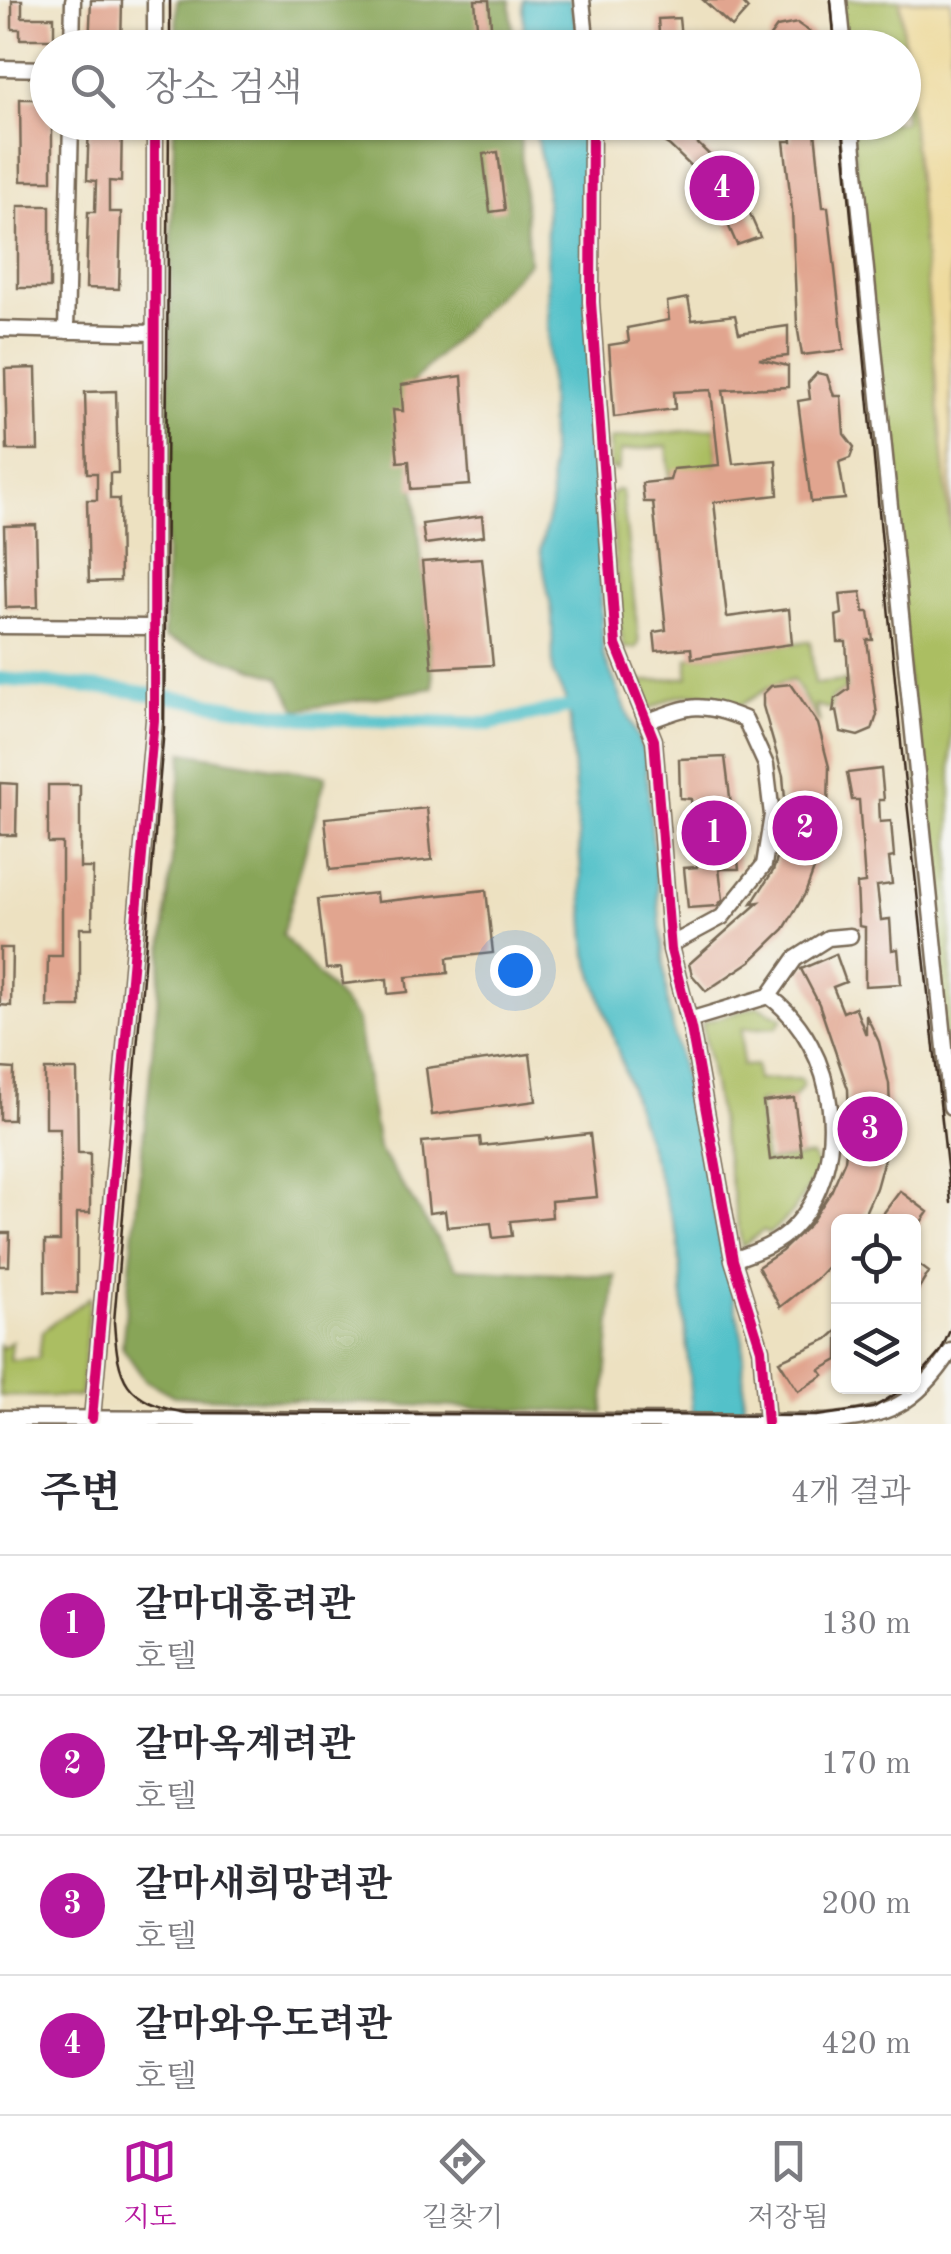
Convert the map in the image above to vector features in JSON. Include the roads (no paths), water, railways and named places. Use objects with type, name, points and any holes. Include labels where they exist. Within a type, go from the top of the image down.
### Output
[{"type":"street","points":[[72,30],[73,0]]},
{"type":"street","points":[[155,0],[155,30]]},
{"type":"street","points":[[582,0],[586,30]]},
{"type":"street","points":[[839,0],[842,30]]},
{"type":"street","points":[[0,68],[30,69]]},
{"type":"street","points":[[66,331],[70,140]]},
{"type":"street","points":[[92,1419],[154,720],[155,140]]},
{"type":"street","points":[[592,140],[591,302],[616,646],[654,740],[670,945],[689,1020],[733,1260],[760,1350],[767,1423]]},
{"type":"street","points":[[853,140],[951,1106]]},
{"type":"street","points":[[0,329],[154,333]]},
{"type":"street","points":[[0,626],[153,627]]},
{"type":"street","points":[[646,722],[687,706],[713,706],[745,719],[766,765],[772,815],[764,865],[722,917],[670,945]]},
{"type":"street","points":[[689,1020],[769,996],[795,959],[828,938],[850,936]]},
{"type":"street","points":[[733,1260],[766,1248],[792,1230],[815,1200],[826,1164],[832,1112],[821,1066],[808,1036],[790,1011],[769,996]]},
{"type":"street","points":[[0,1418],[753,1423],[891,1418],[940,1368],[951,1350]]},
{"type":"water","points":[[523,0],[570,0],[578,30],[524,30]]},
{"type":"water","points":[[537,140],[586,140],[603,654],[645,755],[668,1007],[743,1341],[744,1424],[693,1424],[678,1237],[587,955],[569,707],[553,673],[552,613],[540,549],[551,507],[546,186]]},
{"type":"waterway","points":[[0,679],[125,690],[304,718],[489,724],[569,707]]},
{"type":"tram line","points":[[170,0],[170,30]]},
{"type":"tram line","points":[[831,0],[834,30]]},
{"type":"tram line","points":[[169,140],[164,728],[114,1322],[118,1359],[128,1385],[149,1402],[186,1413],[817,1416],[873,1408],[895,1394]]},
{"type":"tram line","points":[[844,140],[904,774],[951,1203]]},
{"type":"tram line","points":[[921,1374],[941,1351],[951,1328]]},
{"type":"place","name":"갈마와우도려관","points":[[722,188]]},
{"type":"place","name":"갈마옥계려관","points":[[805,828]]},
{"type":"place","name":"갈마대홍려관","points":[[714,833]]},
{"type":"place","name":"갈마새희망려관","points":[[870,1129]]}]
